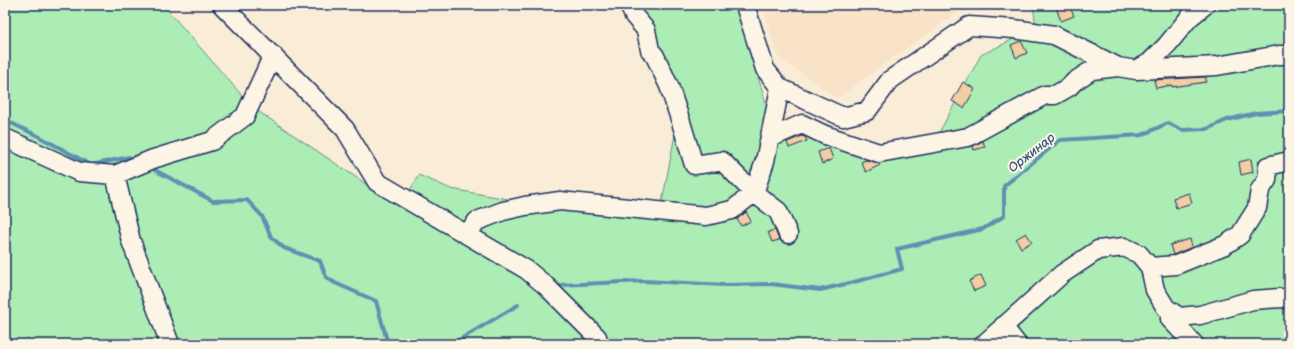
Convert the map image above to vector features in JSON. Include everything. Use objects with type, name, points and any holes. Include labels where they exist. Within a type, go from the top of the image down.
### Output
[{"type":"street","points":[[222,5],[345,129],[377,182],[527,270],[570,309],[597,337],[599,344]]},
{"type":"street","points":[[629,5],[634,16],[646,30],[650,50],[656,56],[669,86],[694,165],[722,161],[754,193],[778,211],[788,234]]},
{"type":"street","points":[[745,5],[765,70],[780,88],[843,116],[867,111],[890,80],[969,26],[1014,28],[1054,35],[1118,67]]},
{"type":"street","points":[[1136,70],[1154,59],[1168,45],[1189,18],[1205,5]]},
{"type":"street","points":[[5,138],[79,172],[115,175],[153,159],[212,141],[245,116],[272,54]]},
{"type":"street","points":[[770,138],[802,124],[825,135],[878,153],[968,137],[1045,95],[1055,95],[1069,87],[1075,81],[1092,70],[1118,67],[1136,70],[1217,66],[1279,55],[1289,55]]},
{"type":"street","points":[[467,234],[477,221],[503,211],[560,201],[706,216],[732,210],[754,193],[765,160],[780,88]]},
{"type":"street","points":[[1150,267],[1176,265],[1225,245],[1240,235],[1257,208],[1260,190],[1267,180],[1268,166],[1289,161]]},
{"type":"street","points":[[115,175],[131,241],[170,344]]},
{"type":"street","points":[[984,344],[1062,274],[1098,250],[1124,247],[1139,254],[1150,267],[1155,290],[1166,308],[1178,317],[1200,315],[1253,300],[1280,298],[1289,299]]},
{"type":"street","points":[[1172,312],[1170,319],[1194,344]]},
{"type":"street","points":[[1003,326],[1018,344]]},
{"type":"shaded area","points":[[762,5],[968,5],[837,98],[778,57]]},
{"type":"green space","points":[[5,5],[163,5],[252,107],[400,207],[419,175],[451,189],[548,206],[660,213],[677,124],[623,5],[736,5],[775,132],[828,125],[866,150],[934,142],[981,55],[1036,28],[1033,5],[1289,5],[1289,344],[5,344]]},
{"type":"building","points":[[1055,5],[1069,5],[1074,16],[1061,21]]},
{"type":"building","points":[[1021,41],[1027,53],[1016,58],[1011,45]]},
{"type":"building","points":[[1206,77],[1206,82],[1156,88],[1154,80]]},
{"type":"building","points":[[963,82],[975,89],[964,108],[952,101]]},
{"type":"building","points":[[802,136],[805,137],[807,141],[789,148],[787,142]]},
{"type":"building","points":[[983,141],[985,147],[974,150],[973,146]]},
{"type":"building","points":[[829,148],[833,159],[822,164],[818,152]]},
{"type":"building","points":[[1251,159],[1253,172],[1241,175],[1239,162]]},
{"type":"building","points":[[866,160],[879,163],[880,165],[866,172],[861,162]]},
{"type":"building","points":[[1189,193],[1192,203],[1176,208],[1173,198]]},
{"type":"building","points":[[746,212],[751,221],[741,226],[737,219]]},
{"type":"building","points":[[775,230],[779,240],[772,242],[768,232]]},
{"type":"building","points":[[1026,233],[1032,242],[1021,248],[1016,239]]},
{"type":"building","points":[[1190,239],[1192,247],[1173,255],[1170,245]]},
{"type":"building","points":[[981,275],[986,286],[974,291],[969,281]]},
{"type":"waterway","name":"Оржинар","points":[[561,285],[643,281],[727,285],[771,284],[820,290],[854,282],[902,269],[897,249],[983,229],[1004,216],[1004,186],[1060,140],[1142,135],[1168,123],[1182,130],[1207,129],[1227,120],[1256,113],[1289,111]]},
{"type":"waterway","points":[[5,120],[91,165],[129,157],[136,160]]},
{"type":"waterway","points":[[149,167],[213,201],[247,200],[262,216],[271,237],[284,248],[320,261],[326,277],[335,283],[376,301],[388,344]]},
{"type":"waterway","points":[[446,344],[459,340],[518,305]]}]
